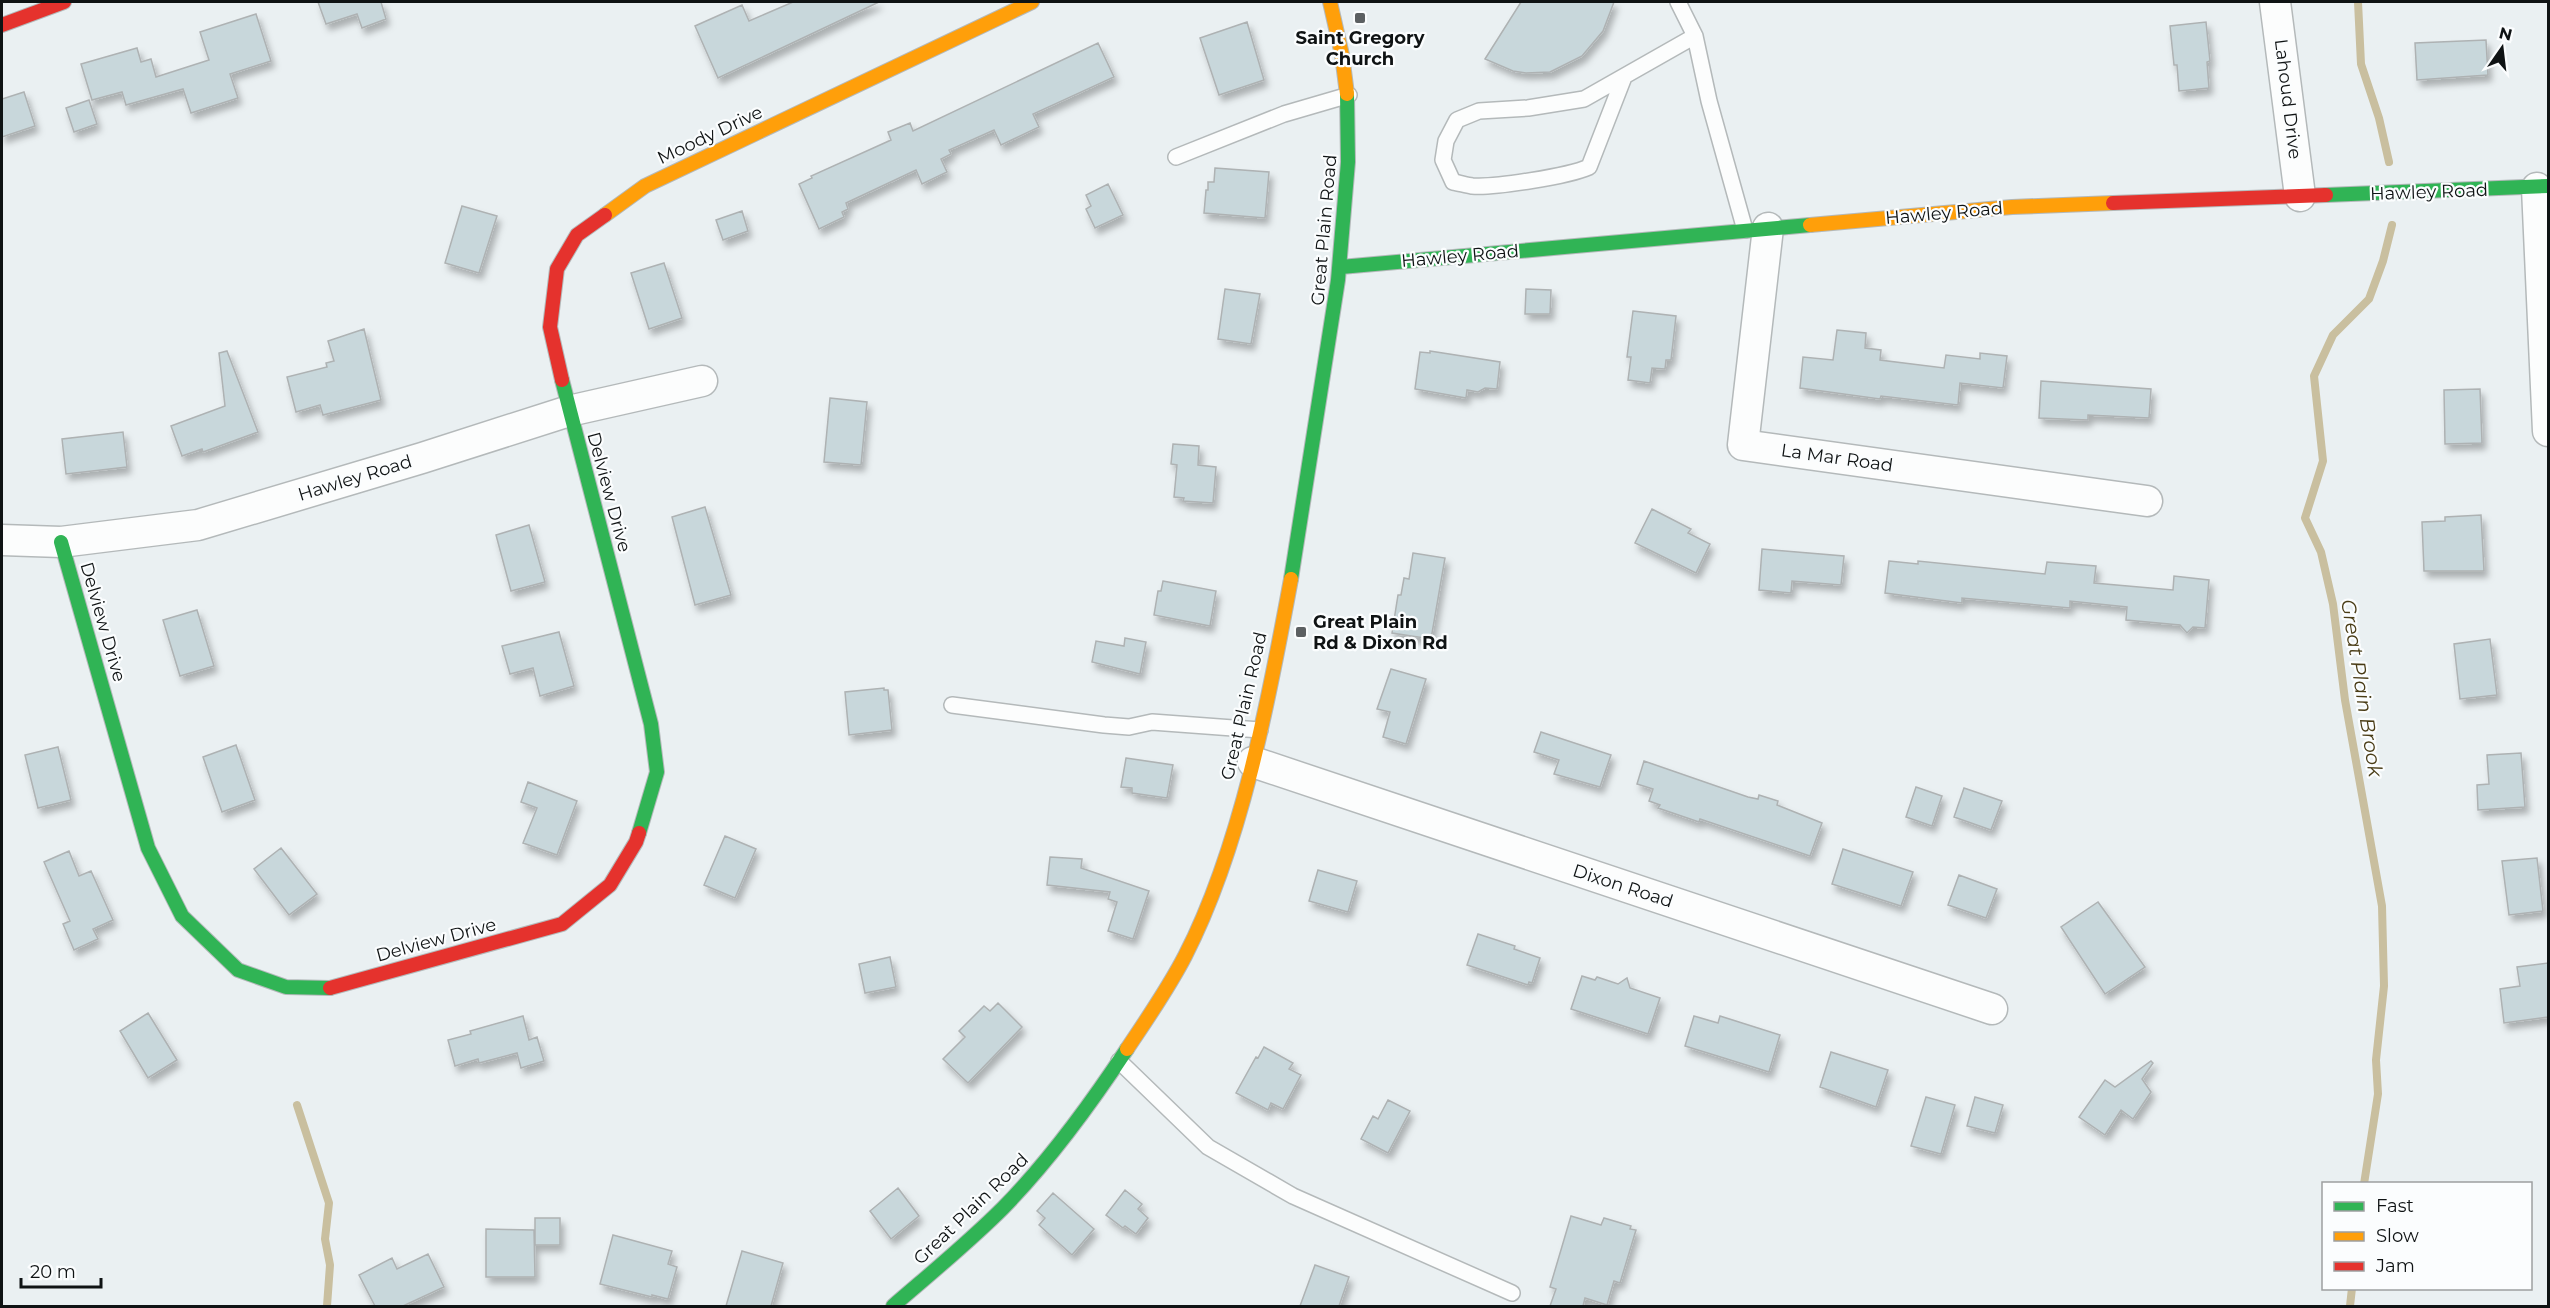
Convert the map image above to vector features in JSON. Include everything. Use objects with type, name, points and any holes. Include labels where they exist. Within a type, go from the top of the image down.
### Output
[{"type":"street","points":[[2,25],[64,2]]},
{"type":"street","name":"Moody Drive","points":[[569,411],[550,327],[557,269],[577,235],[645,186],[1032,2]]},
{"type":"street","name":"Great Plain Road","points":[[893,1306],[976,1234],[1041,1167],[1119,1061],[1176,974],[1203,919],[1253,762],[1260,730],[1299,531],[1341,267],[1349,166],[1349,95],[1343,50],[1330,2]]},
{"type":"street","name":"Lahoud Drive","points":[[2275,2],[2300,196]]},
{"type":"street","points":[[2543,187],[2548,431]]},
{"type":"street","name":"Hawley Road","points":[[1341,267],[2012,207],[2543,187]]},
{"type":"street","name":"La Mar Road","points":[[1757,229],[1743,445],[2147,501]]},
{"type":"street","name":"Hawley Road","points":[[2,540],[61,542],[198,525],[569,411],[702,381]]},
{"type":"street","name":"Delview Drive","points":[[61,542],[148,848],[182,916],[237,970],[286,987],[330,988],[562,924],[610,885],[636,842],[657,772],[651,724],[569,411]]},
{"type":"street","name":"Dixon Road","points":[[1253,762],[1992,1009]]},
{"type":"lane","points":[[1678,2],[1695,36],[1709,101],[1757,229]]},
{"type":"lane","points":[[1624,77],[1589,167],[1577,172],[1496,184],[1473,186],[1453,182],[1443,160],[1446,141],[1457,120],[1479,111],[1528,108],[1584,99],[1695,36]]},
{"type":"lane","points":[[1176,157],[1284,114],[1349,95]]},
{"type":"lane","points":[[952,705],[1104,725],[1130,727],[1152,722],[1260,730]]},
{"type":"lane","points":[[1119,1061],[1208,1147],[1293,1196],[1512,1293]]},
{"type":"building","points":[[318,2],[381,2],[386,19],[362,28],[357,14],[326,24]]},
{"type":"building","points":[[793,2],[879,2],[718,78],[695,26],[742,5],[749,21]]},
{"type":"building","points":[[1521,2],[1614,2],[1603,31],[1582,56],[1550,72],[1526,73],[1513,71],[1485,59]]},
{"type":"building","points":[[256,14],[271,61],[230,74],[238,98],[191,113],[183,89],[126,105],[122,92],[92,100],[81,64],[137,48],[141,62],[151,59],[156,77],[209,60],[200,32]]},
{"type":"building","points":[[1247,22],[1264,80],[1219,95],[1200,38]]},
{"type":"building","points":[[2206,22],[2210,61],[2207,62],[2209,88],[2179,91],[2170,26]]},
{"type":"building","points":[[2486,40],[2488,75],[2417,80],[2415,43]]},
{"type":"building","points":[[1098,43],[1114,77],[1033,114],[1039,127],[1001,145],[994,130],[949,150],[951,154],[941,159],[947,172],[922,184],[916,170],[846,203],[848,209],[842,212],[844,217],[819,229],[799,184],[812,178],[811,176],[891,140],[888,132],[910,123],[913,131]]},
{"type":"building","points":[[24,92],[35,126],[2,137],[2,99]]},
{"type":"building","points":[[89,100],[97,124],[74,132],[66,108]]},
{"type":"building","points":[[1215,168],[1269,172],[1265,218],[1204,213],[1206,190],[1208,190],[1208,182],[1214,182]]},
{"type":"building","points":[[1108,184],[1123,215],[1095,228],[1086,209],[1091,206],[1086,195]]},
{"type":"building","points":[[462,206],[497,216],[479,273],[445,263]]},
{"type":"building","points":[[742,211],[748,231],[723,240],[716,220]]},
{"type":"building","points":[[664,263],[682,318],[649,329],[631,273]]},
{"type":"building","points":[[1225,289],[1260,294],[1251,344],[1218,339]]},
{"type":"building","points":[[1526,289],[1551,290],[1550,314],[1525,314]]},
{"type":"building","points":[[1633,311],[1676,316],[1671,360],[1666,360],[1665,369],[1652,368],[1650,383],[1628,380],[1631,357],[1627,357]]},
{"type":"building","points":[[364,329],[381,400],[323,415],[320,405],[296,412],[287,377],[327,367],[326,363],[334,361],[328,341]]},
{"type":"building","points":[[1837,330],[1866,333],[1865,348],[1881,350],[1880,360],[1944,368],[1946,355],[1980,359],[1980,353],[2007,356],[2003,388],[1960,383],[1958,405],[1881,396],[1880,399],[1800,388],[1803,357],[1833,360]]},
{"type":"building","points":[[227,351],[258,432],[203,452],[202,449],[182,456],[171,426],[225,406],[219,353]]},
{"type":"building","points":[[1430,351],[1500,362],[1497,389],[1485,388],[1478,392],[1467,390],[1466,398],[1415,389],[1420,352],[1430,353]]},
{"type":"building","points":[[2041,381],[2151,389],[2149,418],[2088,415],[2088,420],[2039,418]]},
{"type":"building","points":[[2480,389],[2482,443],[2445,444],[2444,390]]},
{"type":"building","points":[[830,398],[867,402],[861,465],[824,462]]},
{"type":"building","points":[[123,432],[127,467],[66,474],[62,439]]},
{"type":"building","points":[[1173,444],[1199,446],[1198,465],[1216,467],[1213,503],[1183,501],[1184,498],[1174,497],[1177,465],[1171,464]]},
{"type":"building","points":[[705,507],[731,595],[695,605],[672,517]]},
{"type":"building","points":[[1652,509],[1691,529],[1688,533],[1710,544],[1696,573],[1635,543]]},
{"type":"building","points":[[2481,515],[2484,571],[2424,571],[2422,522],[2445,521],[2445,517]]},
{"type":"building","points":[[529,525],[545,582],[511,591],[496,535]]},
{"type":"building","points":[[1762,549],[1844,556],[1841,585],[1792,581],[1791,593],[1759,590]]},
{"type":"building","points":[[1413,553],[1445,558],[1431,639],[1392,633],[1398,595],[1401,595],[1404,578],[1409,579]]},
{"type":"building","points":[[1889,561],[1918,564],[1918,561],[2045,574],[2047,562],[2096,566],[2094,583],[2173,590],[2174,576],[2209,580],[2205,628],[2193,627],[2187,633],[2180,625],[2126,620],[2127,607],[2070,601],[2070,608],[1962,598],[1962,603],[1885,593]]},
{"type":"building","points":[[1163,581],[1216,591],[1210,626],[1154,615],[1158,591],[1161,591]]},
{"type":"building","points":[[197,610],[214,666],[180,676],[163,620]]},
{"type":"building","points":[[559,632],[574,686],[540,696],[533,668],[510,674],[502,646]]},
{"type":"building","points":[[1125,638],[1146,642],[1140,674],[1092,662],[1096,641],[1124,646]]},
{"type":"building","points":[[2490,639],[2497,695],[2460,699],[2454,644]]},
{"type":"building","points":[[1391,669],[1426,679],[1406,744],[1383,737],[1390,712],[1377,709]]},
{"type":"building","points":[[884,688],[888,690],[892,730],[849,735],[845,692]]},
{"type":"building","points":[[1541,732],[1611,755],[1600,787],[1554,774],[1559,760],[1534,752]]},
{"type":"building","points":[[236,745],[255,800],[222,812],[203,757]]},
{"type":"building","points":[[58,747],[71,800],[38,808],[25,755]]},
{"type":"building","points":[[2521,753],[2525,807],[2478,810],[2477,785],[2489,784],[2487,755]]},
{"type":"building","points":[[1126,758],[1173,765],[1167,798],[1132,793],[1132,788],[1121,787]]},
{"type":"building","points":[[1644,761],[1748,797],[1758,799],[1759,795],[1778,801],[1777,805],[1822,823],[1810,856],[1700,819],[1699,822],[1658,808],[1660,805],[1649,801],[1653,789],[1637,784]]},
{"type":"building","points":[[528,782],[577,801],[557,855],[523,843],[537,808],[521,802]]},
{"type":"building","points":[[1916,787],[1942,796],[1932,826],[1906,817]]},
{"type":"building","points":[[1964,788],[2002,801],[1991,830],[1954,817]]},
{"type":"building","points":[[725,836],[756,849],[735,898],[704,885]]},
{"type":"building","points":[[281,848],[317,894],[289,915],[254,869]]},
{"type":"building","points":[[1843,849],[1913,872],[1901,906],[1832,884]]},
{"type":"building","points":[[69,851],[79,876],[91,871],[113,920],[93,929],[98,939],[74,950],[63,924],[70,921],[44,862]]},
{"type":"building","points":[[1050,857],[1082,859],[1081,868],[1149,891],[1133,939],[1108,931],[1117,902],[1108,899],[1110,892],[1047,885]]},
{"type":"building","points":[[2537,858],[2543,911],[2509,915],[2502,861]]},
{"type":"building","points":[[1318,870],[1357,881],[1348,912],[1309,901]]},
{"type":"building","points":[[1959,875],[1997,889],[1986,918],[1948,905]]},
{"type":"building","points":[[2098,902],[2145,967],[2105,994],[2061,927]]},
{"type":"building","points":[[1478,934],[1515,946],[1514,949],[1540,958],[1532,983],[1529,982],[1528,985],[1467,965]]},
{"type":"building","points":[[890,957],[896,987],[865,993],[859,964]]},
{"type":"building","points":[[2548,963],[2548,1017],[2504,1023],[2500,989],[2520,986],[2517,967]]},
{"type":"building","points":[[1582,976],[1595,980],[1597,977],[1618,984],[1627,978],[1630,988],[1660,998],[1648,1034],[1571,1009]]},
{"type":"building","points":[[998,1003],[1022,1027],[968,1083],[943,1059],[965,1037],[959,1031],[984,1006],[990,1011]]},
{"type":"building","points":[[148,1013],[177,1060],[148,1078],[120,1031]]},
{"type":"building","points":[[523,1016],[529,1040],[537,1037],[544,1061],[521,1068],[517,1053],[479,1063],[478,1059],[455,1066],[448,1040],[471,1034],[470,1031]]},
{"type":"building","points":[[1694,1016],[1718,1023],[1720,1016],[1780,1035],[1769,1072],[1685,1046]]},
{"type":"building","points":[[1264,1047],[1293,1063],[1289,1069],[1301,1075],[1283,1109],[1271,1103],[1268,1110],[1236,1093]]},
{"type":"building","points":[[1831,1052],[1888,1070],[1876,1107],[1820,1087]]},
{"type":"building","points":[[2151,1061],[2153,1063],[2142,1079],[2151,1092],[2133,1119],[2121,1110],[2105,1135],[2079,1117],[2105,1080],[2115,1087]]},
{"type":"building","points":[[1926,1097],[1955,1105],[1941,1154],[1911,1146]]},
{"type":"building","points":[[1975,1097],[2003,1105],[1995,1133],[1967,1126]]},
{"type":"building","points":[[1388,1100],[1410,1111],[1388,1153],[1361,1139],[1373,1116],[1378,1119]]},
{"type":"building","points":[[898,1188],[919,1216],[891,1239],[870,1211]]},
{"type":"building","points":[[1125,1190],[1142,1204],[1138,1209],[1148,1218],[1136,1234],[1125,1226],[1123,1228],[1106,1215]]},
{"type":"building","points":[[1053,1193],[1094,1229],[1072,1255],[1039,1225],[1045,1218],[1037,1211]]},
{"type":"building","points":[[1571,1216],[1601,1225],[1604,1218],[1631,1226],[1630,1229],[1636,1230],[1620,1283],[1614,1281],[1607,1305],[1585,1298],[1583,1306],[1550,1306],[1556,1289],[1550,1287]]},
{"type":"building","points":[[535,1218],[560,1218],[560,1245],[535,1245]]},
{"type":"building","points":[[486,1229],[534,1230],[535,1277],[486,1277]]},
{"type":"building","points":[[613,1235],[672,1251],[668,1264],[677,1267],[668,1299],[600,1284]]},
{"type":"building","points":[[742,1251],[783,1263],[771,1306],[726,1306]]},
{"type":"building","points":[[428,1254],[444,1287],[403,1306],[375,1306],[359,1275],[392,1258],[397,1269]]},
{"type":"building","points":[[1315,1265],[1349,1277],[1339,1306],[1300,1306]]},
{"type":"waterway","name":"Great Plain Brook","points":[[2358,2],[2361,64],[2379,118],[2389,162]]},
{"type":"waterway","name":"Great Plain Brook","points":[[2364,1182],[2378,1094],[2376,1060],[2384,986],[2382,906],[2345,700],[2333,604],[2321,552],[2305,518],[2323,461],[2314,376],[2333,335],[2369,299],[2383,261],[2392,225]]},
{"type":"waterway","points":[[297,1105],[329,1203],[325,1239],[330,1265],[327,1306]]},
{"type":"waterway","name":"Great Plain Brook","points":[[2350,1306],[2352,1290]]},
{"type":"traffic: fast","points":[[1291,579],[1338,280],[1348,162],[1347,94]]},
{"type":"traffic: fast","points":[[2326,195],[2548,186]]},
{"type":"traffic: fast","points":[[1341,267],[1810,225]]},
{"type":"traffic: fast","points":[[562,380],[651,724],[657,772],[639,833]]},
{"type":"traffic: fast","points":[[61,542],[148,848],[182,916],[238,970],[286,987],[330,988]]},
{"type":"traffic: fast","points":[[893,1306],[976,1234],[1020,1190],[1069,1132],[1127,1049]]},
{"type":"traffic: slow","points":[[605,215],[645,186],[1032,2]]},
{"type":"traffic: slow","points":[[1330,2],[1342,55],[1347,94]]},
{"type":"traffic: slow","points":[[1810,225],[2012,207],[2113,203]]},
{"type":"traffic: slow","points":[[1127,1049],[1185,956],[1222,868],[1251,772],[1263,722],[1291,579]]},
{"type":"traffic: jam","points":[[2,25],[64,2]]},
{"type":"traffic: jam","points":[[2113,203],[2326,195]]},
{"type":"traffic: jam","points":[[562,380],[550,327],[557,269],[577,235],[605,215]]},
{"type":"traffic: jam","points":[[330,988],[562,924],[610,885],[639,833]]},
{"type":"place","name":"Saint Gregory Church","points":[[1360,18]]},
{"type":"place","name":"Great Plain Rd & Dixon Rd","points":[[1301,632]]}]
